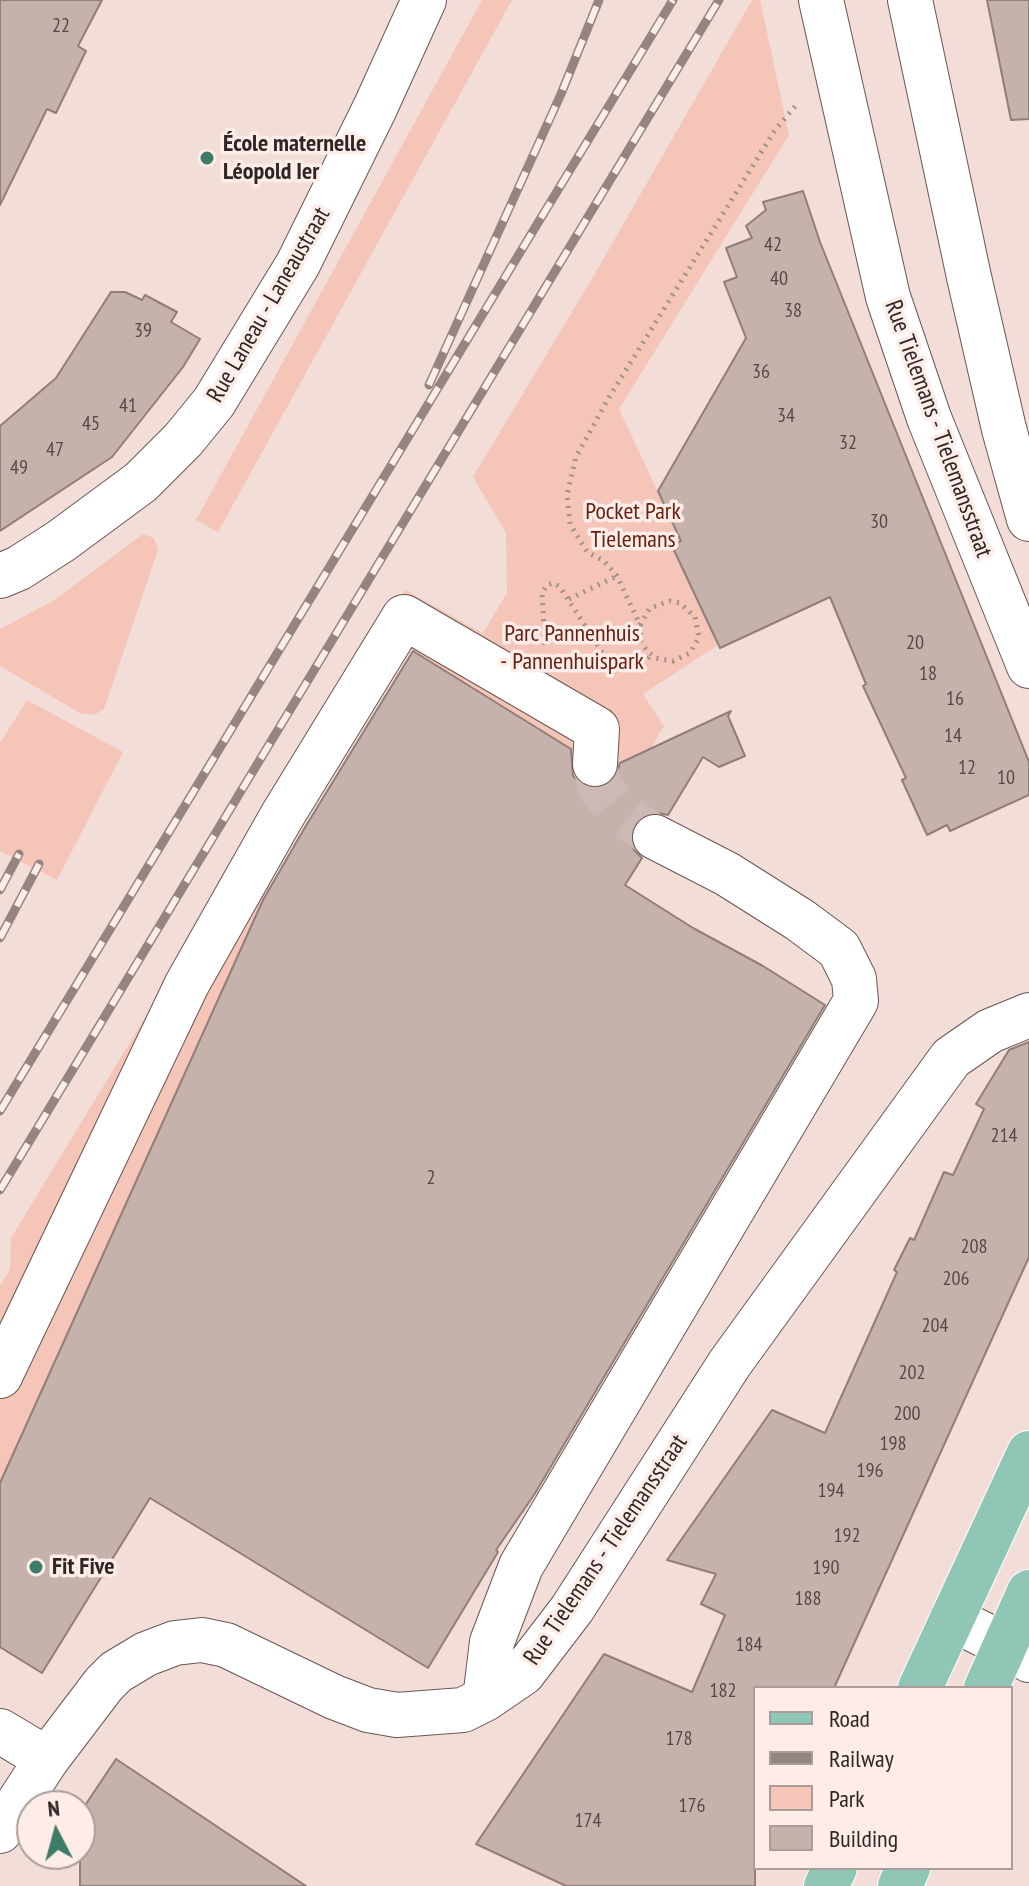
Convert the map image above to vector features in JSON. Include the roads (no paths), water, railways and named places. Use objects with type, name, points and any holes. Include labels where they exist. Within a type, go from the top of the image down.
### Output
[{"type":"main road","points":[[921,1686],[1029,1453]]},
{"type":"main road","points":[[988,1686],[1017,1652],[1029,1592]]},
{"type":"street","name":"Rue Laneau - Laneaustraat","points":[[0,576],[19,568],[61,541],[141,482],[183,440],[214,402],[298,264],[369,122],[424,0]]},
{"type":"street","name":"Rue Tielemans - Tielemansstraat","points":[[821,0],[888,297],[929,418],[1029,666]]},
{"type":"street","points":[[910,0],[972,292],[1029,519]]},
{"type":"street","points":[[0,1376],[187,984],[282,816],[404,617],[597,729],[595,764]]},
{"type":"street","points":[[485,1699],[492,1642],[521,1566],[856,1001],[854,979],[839,949],[727,874],[655,837]]},
{"type":"street","name":"Rue Tielemans - Tielemansstraat","points":[[0,1831],[47,1759],[116,1672],[146,1654],[175,1643],[202,1640],[226,1645],[320,1691],[368,1710],[397,1715],[463,1710],[523,1673],[572,1609],[730,1363],[951,1058],[990,1031],[1029,1015]]},
{"type":"street","points":[[952,1619],[1017,1652]]},
{"type":"street","points":[[0,1731],[47,1759]]},
{"type":"tunnel","points":[[595,764],[599,786],[617,810],[655,837]]},
{"type":"railway","points":[[429,385],[561,94],[599,0]]},
{"type":"railway","points":[[0,1111],[673,0]]},
{"type":"railway","points":[[0,1190],[719,0]]},
{"type":"railway","points":[[0,890],[19,854]]},
{"type":"railway","points":[[0,938],[39,864]]},
{"type":"place","name":"École maternelle Léopold Ier","points":[[207,158]]},
{"type":"place","name":"Fit Five","points":[[36,1567]]},
{"type":"park label","name":"Pocket Park Tielemans","points":[[633,526]]},
{"type":"park label","name":"Parc Pannenhuis - Pannenhuispark","points":[[572,648]]}]
